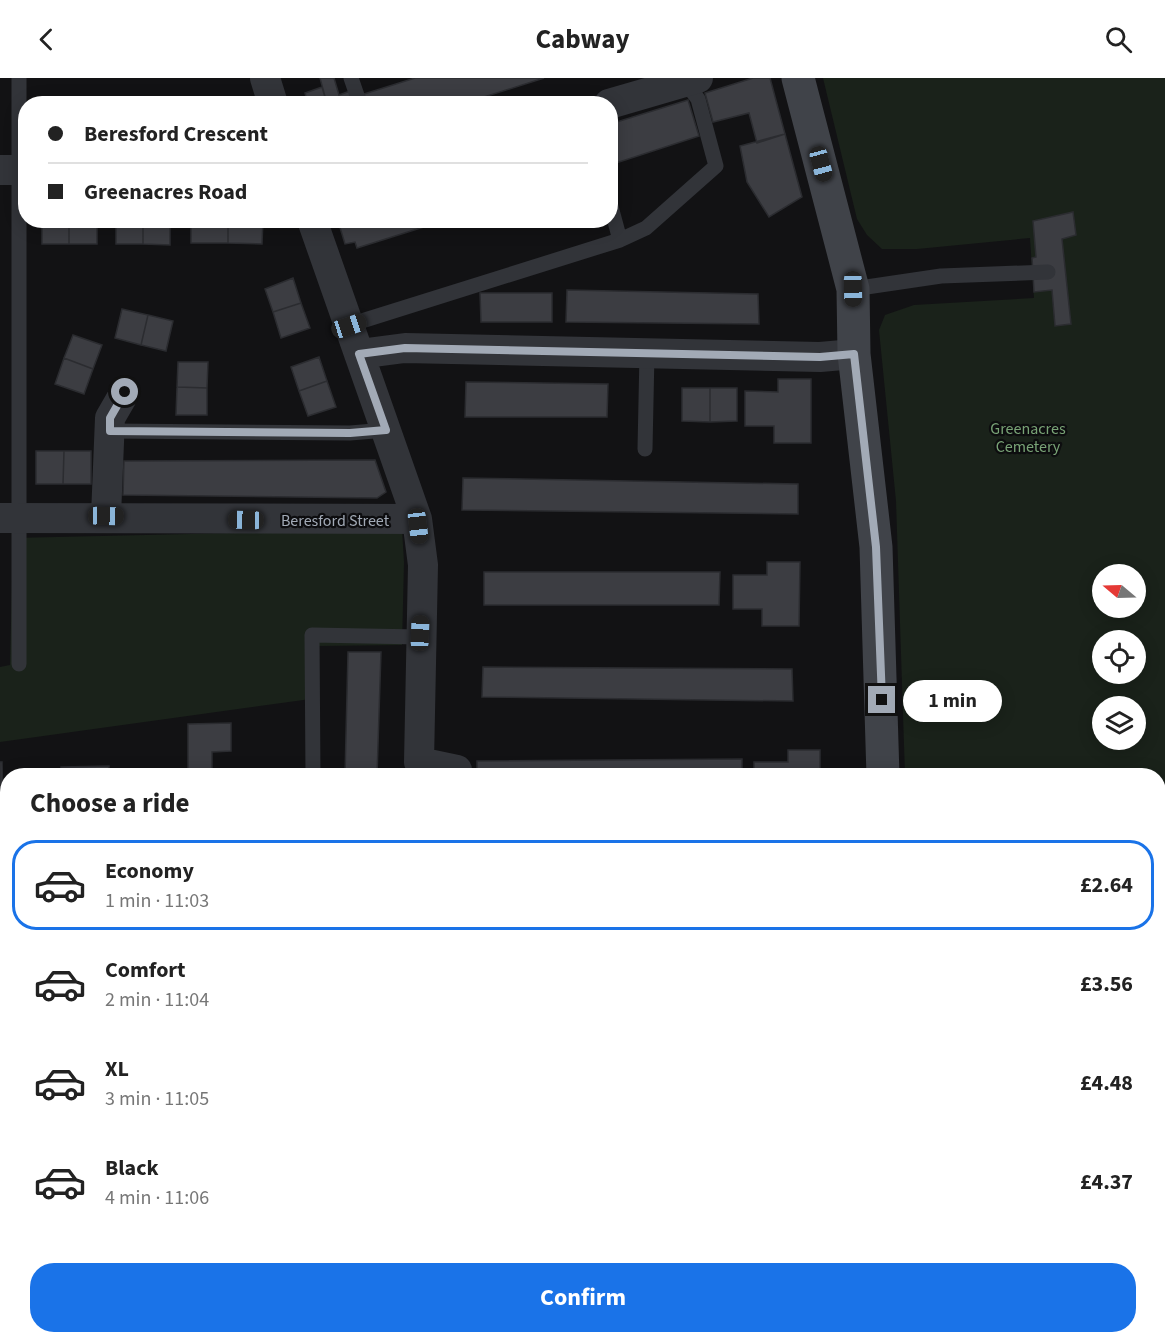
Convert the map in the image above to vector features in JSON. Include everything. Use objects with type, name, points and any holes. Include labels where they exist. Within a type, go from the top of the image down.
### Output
[{"type":"street","points":[[265,78],[271,96]]},
{"type":"street","points":[[798,78],[853,289],[854,354],[876,547],[883,768]]},
{"type":"street","points":[[618,101],[688,80]]},
{"type":"street","points":[[315,228],[417,519],[423,565],[419,762],[448,768]]},
{"type":"street","points":[[359,354],[405,348],[820,357],[854,354]]},
{"type":"street","points":[[106,516],[110,418],[125,392]]},
{"type":"street","name":"Beresford Street","points":[[9,518],[106,516],[246,520],[417,519]]},
{"type":"lane","points":[[18,96],[19,78]]},
{"type":"lane","points":[[351,78],[357,96]]},
{"type":"lane","points":[[349,326],[620,240],[646,228],[716,165],[698,99],[688,80]]},
{"type":"lane","points":[[18,101],[9,518],[19,664]]},
{"type":"lane","points":[[617,228],[620,240]]},
{"type":"lane","points":[[853,289],[941,276],[1048,272]]},
{"type":"lane","points":[[645,449],[647,353]]},
{"type":"lane","points":[[110,431],[350,433],[386,430]]},
{"type":"lane","points":[[313,768],[312,635],[420,637]]},
{"type":"green space","name":"Greenacres Cemetery","points":[[823,78],[1165,78],[1165,768],[905,768],[896,501],[879,330],[885,315],[914,305],[1034,298],[1030,238],[917,249],[882,249],[867,235],[857,219]]},
{"type":"green space","points":[[402,529],[404,562],[402,645],[317,646],[318,698],[0,742],[0,667],[10,665],[13,538]]},
{"type":"building","points":[[320,78],[334,78],[339,95],[350,91],[351,96],[325,96]]},
{"type":"building","points":[[415,78],[544,78],[487,96],[365,96],[364,94]]},
{"type":"building","points":[[753,78],[770,78],[785,134],[757,143],[749,113],[713,122],[705,93]]},
{"type":"building","points":[[322,87],[325,96],[306,96],[305,93]]},
{"type":"building","points":[[688,100],[699,136],[618,162],[618,122]]},
{"type":"building","points":[[785,134],[802,197],[769,217],[747,182],[740,146]]},
{"type":"building","points":[[1073,212],[1076,235],[1062,239],[1071,324],[1055,326],[1052,290],[1034,292],[1032,258],[1036,257],[1033,221]]},
{"type":"building","points":[[42,228],[69,228],[69,244],[42,244]]},
{"type":"building","points":[[69,228],[97,228],[97,244],[69,244]]},
{"type":"building","points":[[116,228],[143,228],[143,244],[116,244]]},
{"type":"building","points":[[143,228],[170,228],[170,245],[143,244]]},
{"type":"building","points":[[191,228],[228,228],[228,243],[191,243]]},
{"type":"building","points":[[228,228],[263,228],[262,244],[228,243]]},
{"type":"building","points":[[340,228],[421,228],[357,248],[355,242],[345,244]]},
{"type":"building","points":[[293,278],[301,303],[273,312],[265,289]]},
{"type":"building","points":[[567,290],[758,294],[759,324],[566,322]]},
{"type":"building","points":[[480,293],[552,293],[552,322],[481,322]]},
{"type":"building","points":[[301,303],[310,328],[281,338],[273,312]]},
{"type":"building","points":[[122,309],[148,315],[141,345],[115,338]]},
{"type":"building","points":[[148,315],[173,321],[166,351],[141,345]]},
{"type":"building","points":[[73,335],[102,345],[93,369],[64,358]]},
{"type":"building","points":[[319,357],[327,381],[299,391],[291,367]]},
{"type":"building","points":[[64,358],[93,369],[84,394],[55,384]]},
{"type":"building","points":[[178,362],[208,362],[207,388],[177,387]]},
{"type":"building","points":[[778,379],[811,379],[811,443],[774,443],[774,426],[745,426],[745,391],[778,392]]},
{"type":"building","points":[[327,381],[336,407],[308,416],[299,391]]},
{"type":"building","points":[[466,382],[608,384],[607,417],[465,417]]},
{"type":"building","points":[[177,387],[207,388],[207,415],[176,415]]},
{"type":"building","points":[[682,388],[710,388],[710,422],[682,421]]},
{"type":"building","points":[[710,388],[737,388],[737,421],[710,422]]},
{"type":"building","points":[[36,451],[64,451],[63,484],[36,484]]},
{"type":"building","points":[[64,451],[91,451],[91,484],[63,484]]},
{"type":"building","points":[[375,460],[386,492],[377,498],[123,495],[124,461]]},
{"type":"building","points":[[463,478],[798,484],[798,514],[462,510]]},
{"type":"building","points":[[767,562],[800,562],[799,626],[762,626],[762,609],[733,609],[733,575],[767,575]]},
{"type":"building","points":[[484,572],[720,572],[719,605],[484,605]]},
{"type":"building","points":[[348,652],[381,652],[377,768],[345,768]]},
{"type":"building","points":[[483,667],[792,669],[793,701],[482,697]]},
{"type":"building","points":[[231,723],[231,751],[212,752],[212,768],[188,768],[188,724]]},
{"type":"building","points":[[788,750],[820,750],[820,768],[754,768],[754,762],[788,762]]},
{"type":"building","points":[[742,759],[742,768],[477,768],[477,761]]},
{"type":"building","points":[[109,766],[109,768],[61,768]]},
{"type":"route","points":[[125,392],[110,418],[110,431],[350,433],[386,430],[359,354],[405,348],[820,357],[854,354],[876,547],[882,700]]}]
